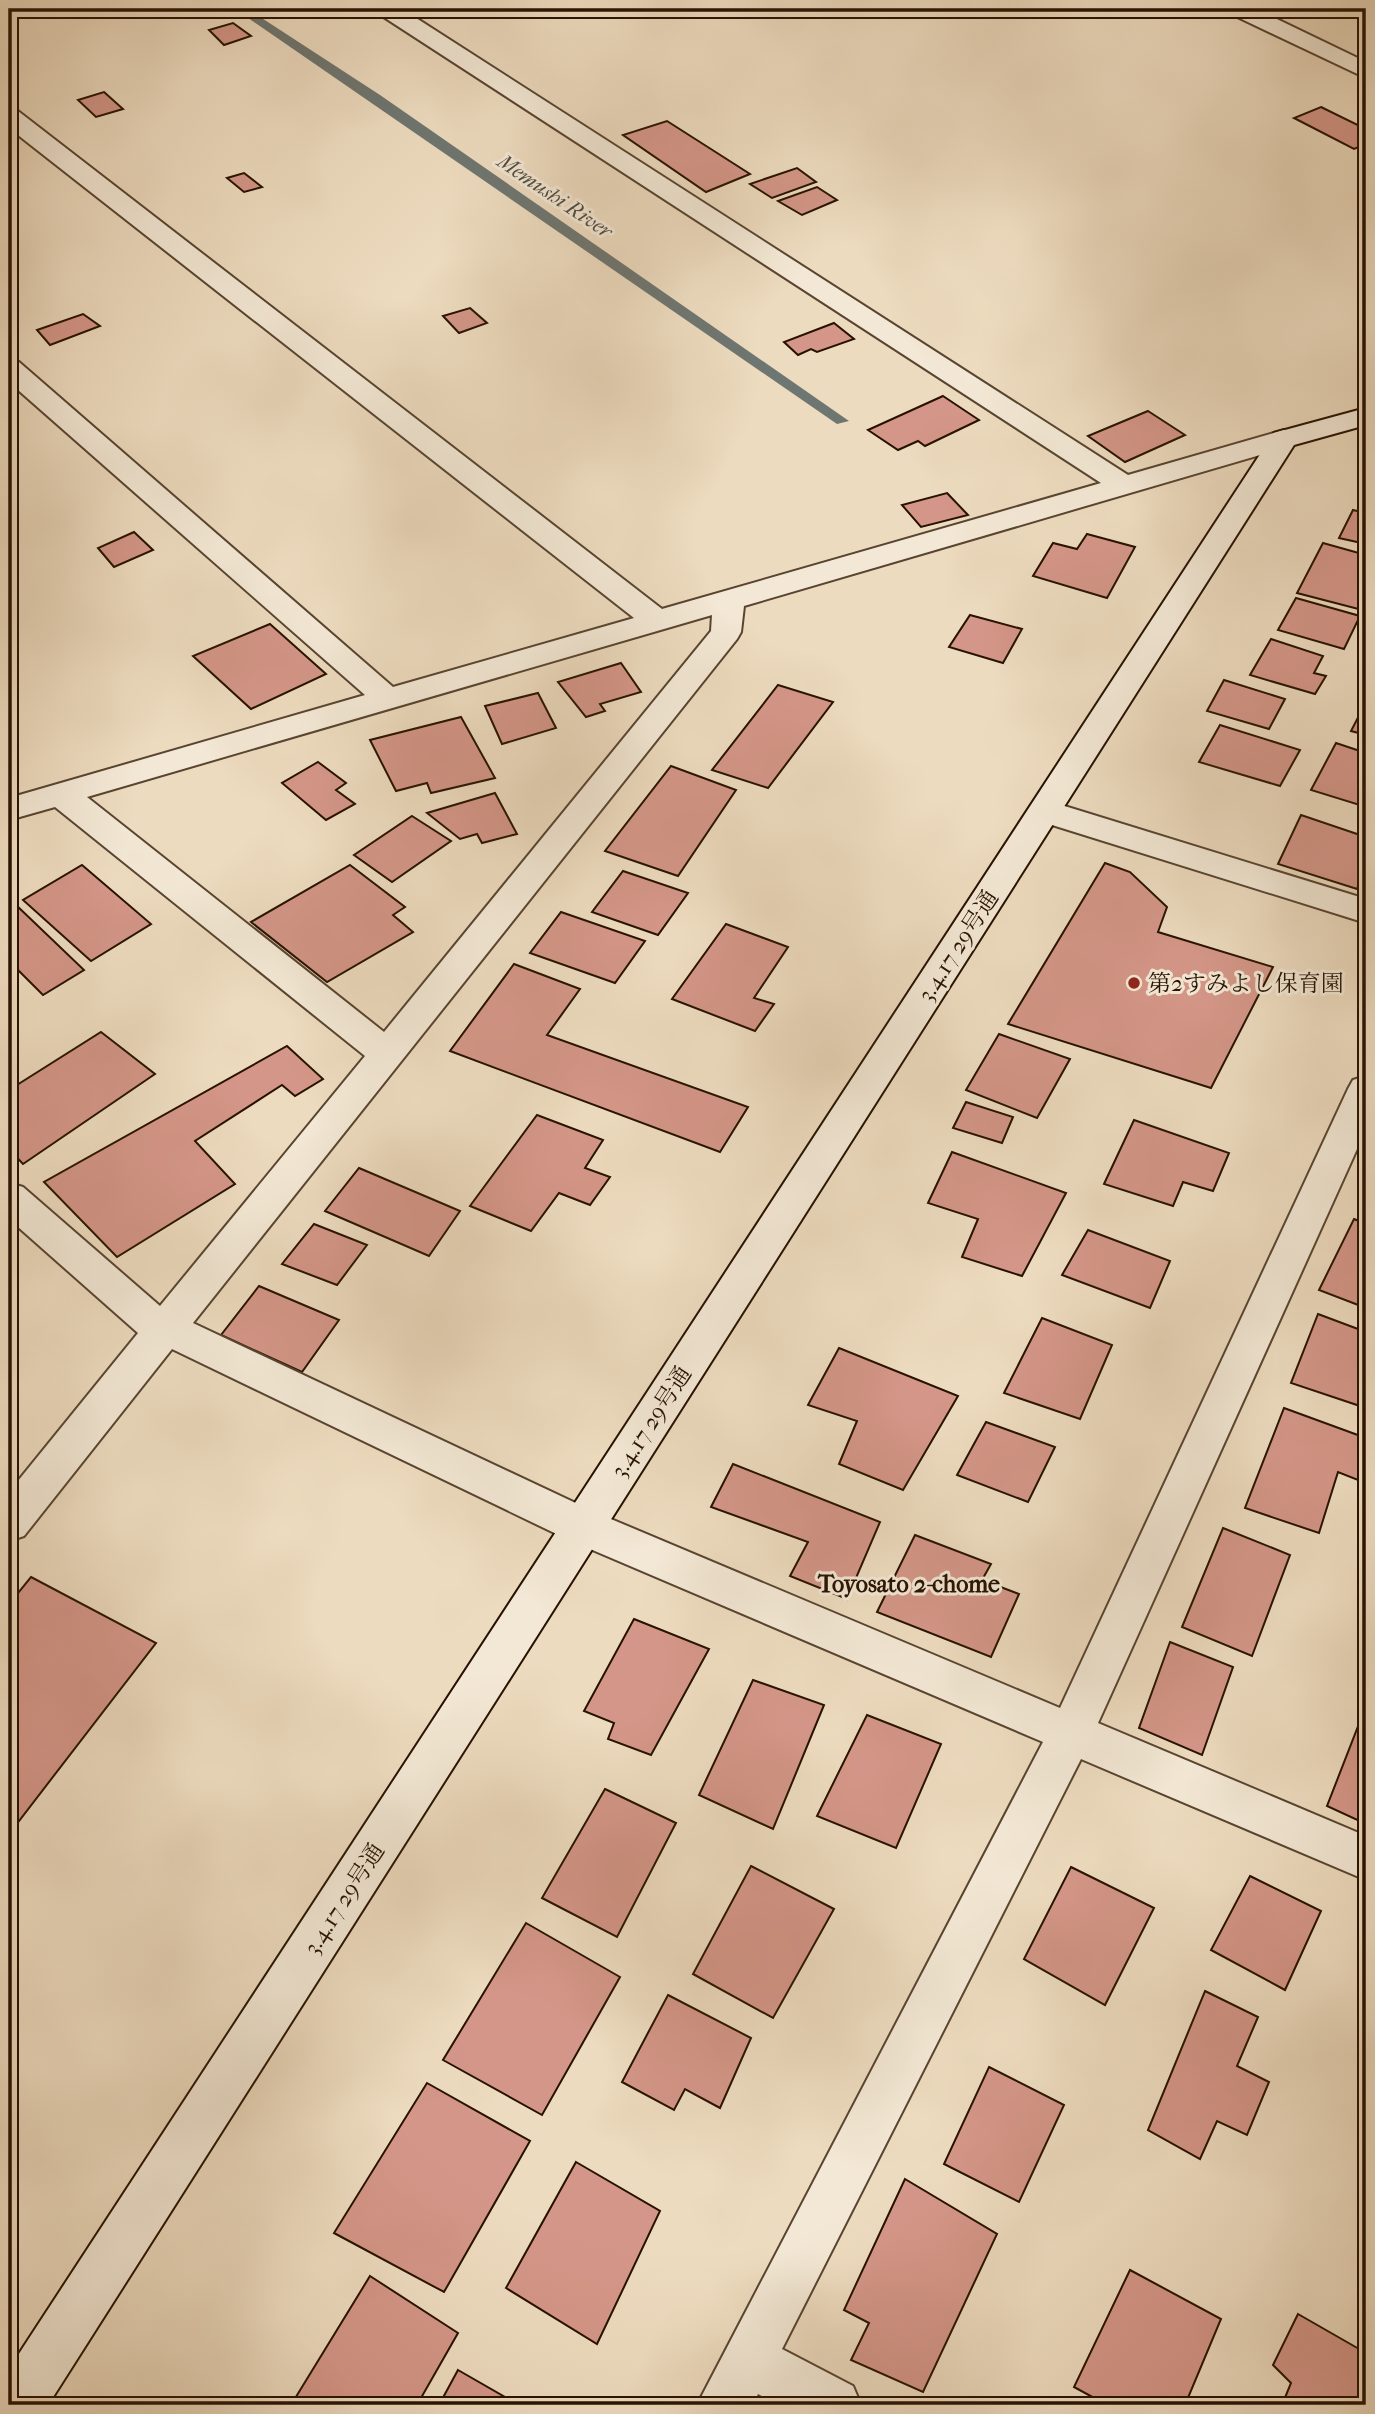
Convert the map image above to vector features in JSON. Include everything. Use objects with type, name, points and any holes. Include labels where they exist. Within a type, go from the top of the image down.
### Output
[{"type":"street","points":[[387,9],[1125,485]]},
{"type":"street","points":[[1239,9],[1366,71]]},
{"type":"street","points":[[9,116],[658,621]]},
{"type":"street","points":[[9,368],[388,699]]},
{"type":"street","points":[[9,810],[1366,416]]},
{"type":"street","name":"3.4.17 29号通","points":[[17,2405],[1284,439]]},
{"type":"street","points":[[9,1523],[726,632],[729,600]]},
{"type":"street","points":[[61,794],[387,1054]]},
{"type":"street","points":[[1045,811],[1366,911]]},
{"type":"street","points":[[724,2405],[1071,1733],[1366,1089]]},
{"type":"street","points":[[9,1197],[150,1321],[584,1527],[1366,1858]]},
{"type":"street","points":[[748,2360],[834,2405]]},
{"type":"building","points":[[233,23],[251,36],[224,45],[209,30]]},
{"type":"building","points":[[104,92],[123,109],[96,117],[78,100]]},
{"type":"building","points":[[1321,107],[1366,129],[1366,144],[1354,149],[1294,118]]},
{"type":"building","points":[[667,121],[750,174],[706,192],[623,135]]},
{"type":"building","points":[[797,168],[816,182],[772,198],[750,184]]},
{"type":"building","points":[[244,173],[262,187],[244,192],[227,178]]},
{"type":"building","points":[[817,187],[837,200],[802,215],[778,201]]},
{"type":"building","points":[[470,308],[487,323],[459,333],[443,316]]},
{"type":"building","points":[[83,314],[100,326],[50,345],[37,330]]},
{"type":"building","points":[[834,323],[854,339],[817,352],[811,349],[798,355],[784,342]]},
{"type":"building","points":[[943,396],[979,420],[925,446],[918,441],[898,450],[868,430]]},
{"type":"building","points":[[1148,411],[1185,435],[1125,462],[1088,436]]},
{"type":"building","points":[[947,493],[968,515],[921,527],[902,505]]},
{"type":"building","points":[[1353,510],[1366,513],[1366,544],[1339,538]]},
{"type":"building","points":[[134,532],[153,550],[114,567],[98,548]]},
{"type":"building","points":[[1087,534],[1135,547],[1107,598],[1033,576],[1053,543],[1077,549]]},
{"type":"building","points":[[1323,543],[1366,555],[1366,611],[1297,593]]},
{"type":"building","points":[[1296,598],[1360,616],[1344,649],[1278,630]]},
{"type":"building","points":[[970,615],[1022,629],[1003,663],[949,647]]},
{"type":"building","points":[[270,624],[326,674],[251,709],[193,656]]},
{"type":"building","points":[[1271,639],[1323,656],[1314,673],[1326,676],[1315,694],[1250,675]]},
{"type":"building","points":[[621,663],[641,692],[600,704],[605,711],[586,717],[558,682]]},
{"type":"building","points":[[1224,680],[1285,699],[1269,729],[1207,711]]},
{"type":"building","points":[[778,685],[833,702],[768,788],[712,770]]},
{"type":"building","points":[[538,693],[556,728],[502,744],[485,706]]},
{"type":"building","points":[[1366,702],[1366,735],[1351,731]]},
{"type":"building","points":[[461,717],[495,778],[431,793],[427,783],[396,791],[370,740]]},
{"type":"building","points":[[1220,725],[1300,750],[1280,786],[1199,762]]},
{"type":"building","points":[[1336,743],[1366,753],[1366,807],[1311,790]]},
{"type":"building","points":[[318,762],[346,783],[336,790],[355,804],[326,820],[282,783]]},
{"type":"building","points":[[671,766],[736,790],[678,876],[605,851]]},
{"type":"building","points":[[495,793],[517,834],[482,843],[477,834],[460,839],[427,813]]},
{"type":"building","points":[[1301,815],[1366,837],[1366,863],[1357,889],[1278,864]]},
{"type":"building","points":[[412,816],[451,841],[392,882],[354,855]]},
{"type":"building","points":[[1105,863],[1130,872],[1167,907],[1158,932],[1273,967],[1211,1088],[1008,1024]]},
{"type":"building","points":[[82,865],[151,924],[91,961],[23,900]]},
{"type":"building","points":[[350,865],[405,907],[393,915],[413,932],[327,982],[251,922]]},
{"type":"building","points":[[623,871],[688,893],[658,935],[592,912]]},
{"type":"building","points":[[15,904],[84,970],[43,995],[9,961],[9,907]]},
{"type":"building","points":[[561,912],[645,941],[615,983],[530,953]]},
{"type":"building","points":[[726,924],[788,947],[754,998],[774,1004],[755,1031],[672,999]]},
{"type":"building","points":[[514,964],[580,989],[547,1035],[748,1107],[720,1152],[450,1051]]},
{"type":"building","points":[[101,1032],[155,1074],[23,1164],[9,1149],[9,1090]]},
{"type":"building","points":[[999,1034],[1070,1059],[1037,1118],[966,1090]]},
{"type":"building","points":[[287,1046],[323,1079],[295,1096],[282,1085],[195,1141],[235,1184],[117,1257],[44,1182]]},
{"type":"building","points":[[966,1102],[1013,1117],[1002,1143],[953,1128]]},
{"type":"building","points":[[537,1115],[603,1140],[585,1168],[610,1177],[590,1205],[559,1193],[531,1231],[470,1206]]},
{"type":"building","points":[[1134,1120],[1229,1153],[1213,1191],[1183,1182],[1173,1206],[1104,1184]]},
{"type":"building","points":[[952,1152],[1066,1193],[1022,1276],[962,1257],[978,1219],[928,1203]]},
{"type":"building","points":[[359,1168],[460,1211],[429,1256],[325,1211]]},
{"type":"building","points":[[1354,1219],[1366,1224],[1366,1308],[1319,1290]]},
{"type":"building","points":[[314,1224],[367,1245],[337,1285],[282,1264]]},
{"type":"building","points":[[1088,1230],[1170,1261],[1150,1308],[1062,1275]]},
{"type":"building","points":[[259,1286],[339,1320],[302,1372],[221,1335]]},
{"type":"building","points":[[1318,1314],[1366,1332],[1366,1408],[1291,1383]]},
{"type":"building","points":[[1042,1318],[1112,1345],[1080,1419],[1004,1393]]},
{"type":"building","points":[[839,1348],[958,1396],[903,1490],[839,1464],[857,1421],[808,1405]]},
{"type":"building","points":[[1284,1408],[1366,1438],[1366,1471],[1363,1482],[1338,1472],[1319,1533],[1245,1508]]},
{"type":"building","points":[[986,1422],[1055,1447],[1028,1502],[957,1475]]},
{"type":"building","points":[[733,1464],[880,1522],[847,1599],[790,1576],[808,1542],[711,1507]]},
{"type":"building","points":[[1223,1528],[1290,1555],[1252,1656],[1182,1627]]},
{"type":"building","points":[[915,1535],[991,1564],[982,1580],[1019,1594],[991,1657],[877,1612]]},
{"type":"building","points":[[31,1577],[156,1643],[9,1834],[9,1604]]},
{"type":"building","points":[[634,1619],[709,1649],[651,1755],[608,1739],[614,1723],[584,1711]]},
{"type":"building","points":[[1170,1642],[1233,1667],[1202,1755],[1139,1728]]},
{"type":"building","points":[[753,1680],[824,1705],[773,1829],[699,1795]]},
{"type":"building","points":[[1364,1711],[1366,1712],[1366,1824],[1327,1806]]},
{"type":"building","points":[[867,1715],[941,1744],[896,1848],[817,1816]]},
{"type":"building","points":[[605,1789],[676,1823],[617,1937],[542,1898]]},
{"type":"building","points":[[751,1866],[834,1909],[773,2018],[693,1974]]},
{"type":"building","points":[[1071,1867],[1154,1908],[1105,2005],[1024,1959]]},
{"type":"building","points":[[1250,1876],[1321,1911],[1285,1990],[1211,1950]]},
{"type":"building","points":[[526,1923],[620,1977],[542,2115],[443,2060]]},
{"type":"building","points":[[1205,1991],[1258,2017],[1237,2066],[1269,2082],[1247,2135],[1217,2121],[1200,2159],[1148,2130]]},
{"type":"building","points":[[668,1995],[751,2038],[720,2108],[685,2089],[674,2110],[622,2082]]},
{"type":"building","points":[[989,2067],[1064,2105],[1019,2202],[944,2164]]},
{"type":"building","points":[[427,2083],[530,2141],[444,2292],[334,2233]]},
{"type":"building","points":[[576,2162],[660,2211],[597,2344],[506,2288]]},
{"type":"building","points":[[905,2179],[997,2234],[923,2392],[851,2360],[869,2323],[844,2310]]},
{"type":"building","points":[[1130,2270],[1221,2319],[1185,2405],[1107,2405],[1074,2387]]},
{"type":"building","points":[[370,2276],[458,2333],[417,2405],[291,2405]]},
{"type":"building","points":[[1298,2314],[1366,2353],[1366,2405],[1282,2405],[1291,2383],[1273,2365]]},
{"type":"building","points":[[458,2370],[519,2405],[439,2405]]},
{"type":"waterway","name":"Memushi River","points":[[241,9],[376,98],[842,421]]},
{"type":"place","name":"第2すみよし保育園","points":[[1134,983]]},
{"type":"district","name":"Toyosato 2-chome","points":[[909,1584]]}]
